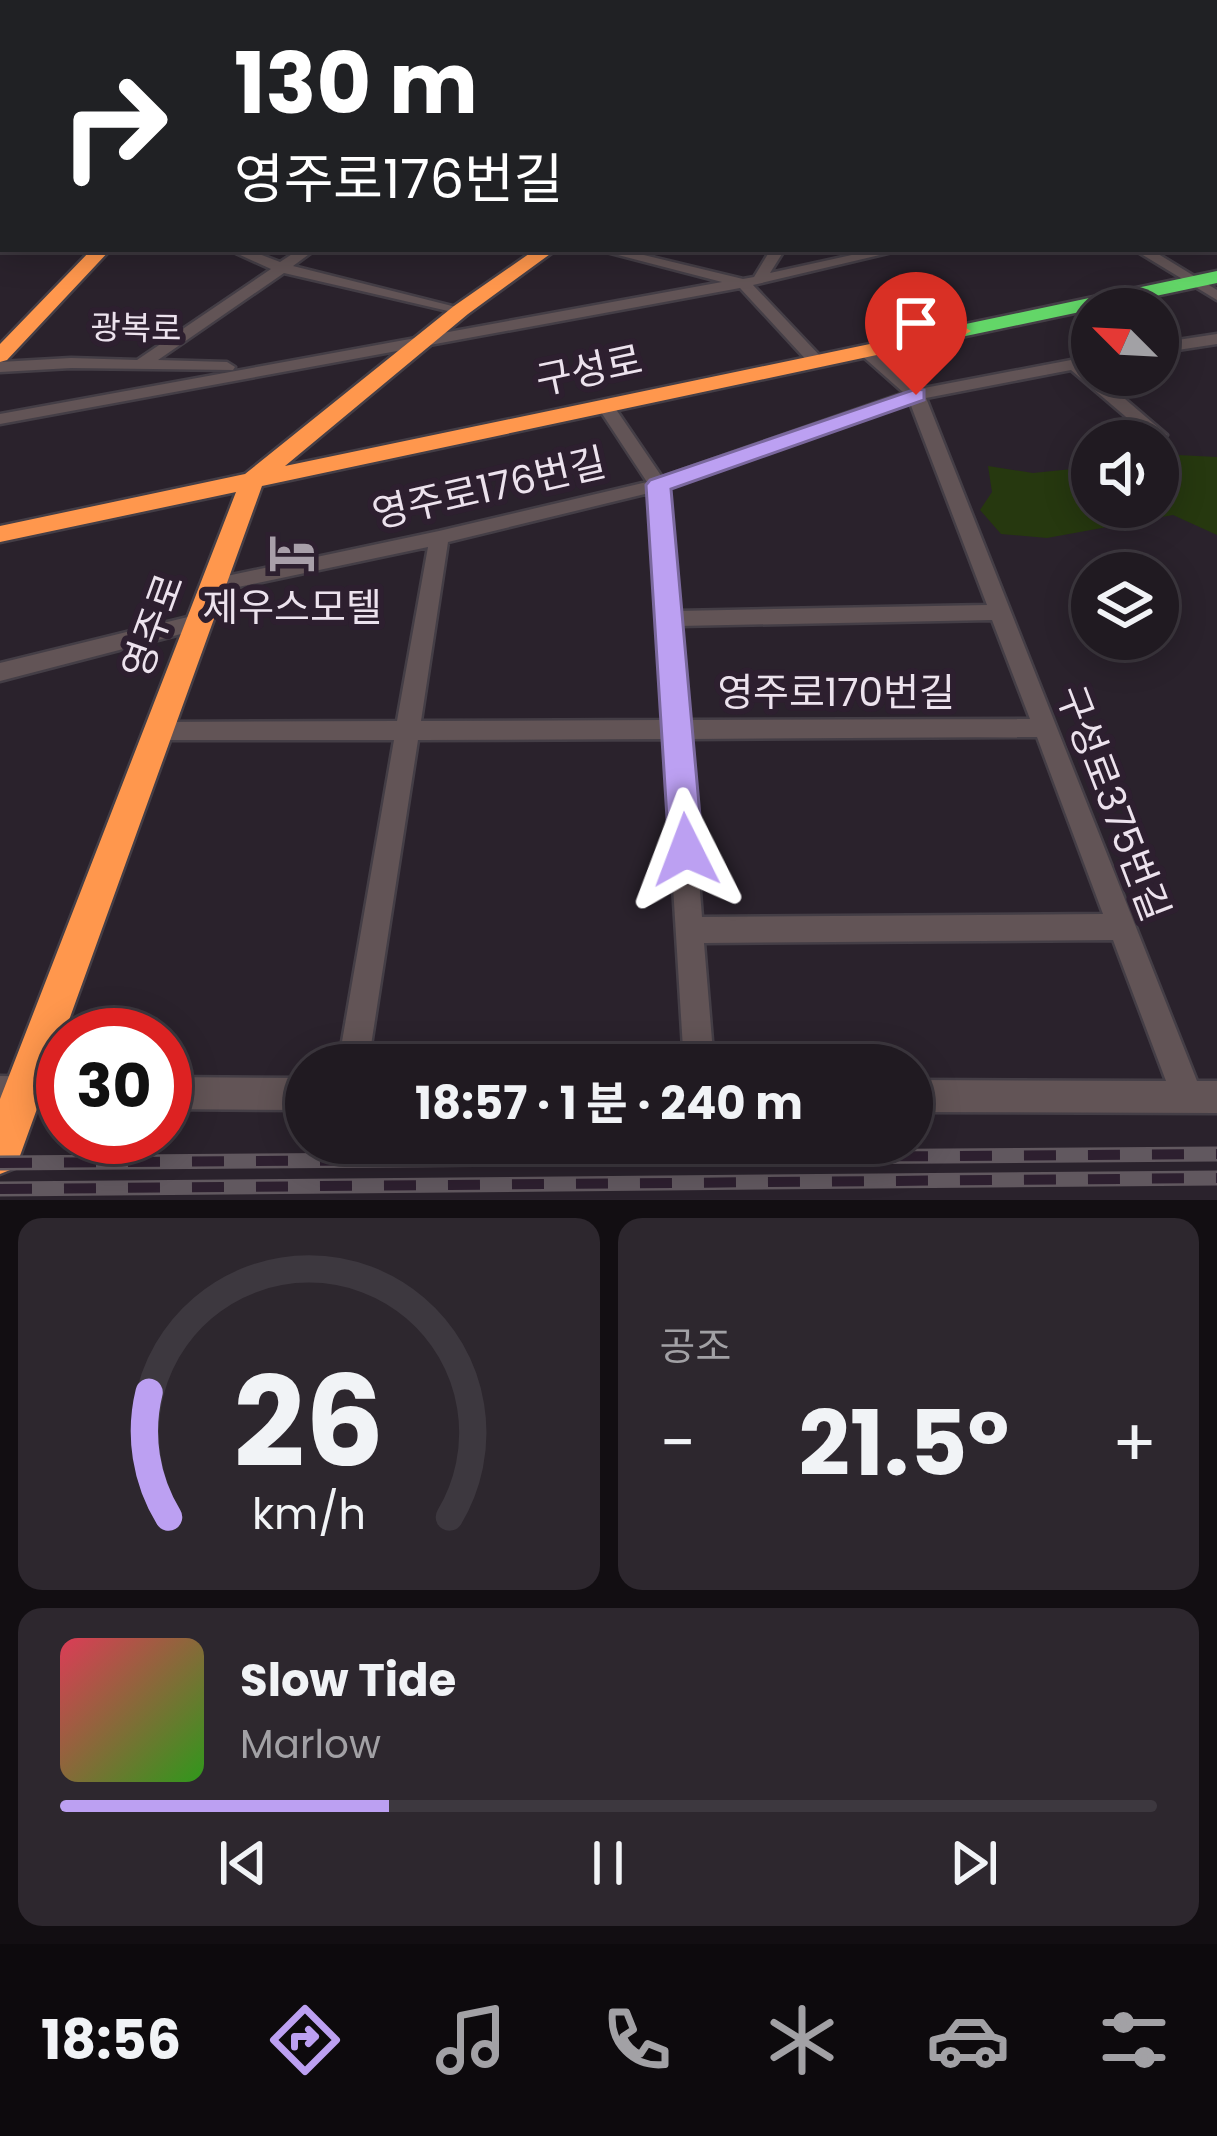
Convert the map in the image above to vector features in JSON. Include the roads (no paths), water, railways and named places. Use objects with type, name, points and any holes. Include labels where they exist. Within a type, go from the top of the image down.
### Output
[{"type":"street","name":"광복로","points":[[0,356],[99,252]]},
{"type":"street","points":[[242,252],[282,268],[461,310]]},
{"type":"street","points":[[142,364],[305,252]]},
{"type":"street","name":"영주로","points":[[0,1153],[11,1092],[251,481],[461,310],[544,252]]},
{"type":"street","points":[[616,252],[751,282],[817,362]]},
{"type":"street","points":[[751,282],[776,252]]},
{"type":"street","points":[[0,419],[751,282],[885,252]]},
{"type":"street","points":[[1146,252],[1209,285]]},
{"type":"street","name":"구성로","points":[[0,534],[866,351],[1209,285]]},
{"type":"street","points":[[1179,345],[1217,339]]},
{"type":"street","name":"구성로375번길","points":[[866,351],[916,395],[1123,927],[1203,1097]]},
{"type":"street","name":"영주로176번길","points":[[210,586],[658,485],[916,395],[1071,365]]},
{"type":"street","name":"광복로","points":[[0,367],[271,368]]},
{"type":"street","points":[[1117,396],[1142,420]]},
{"type":"street","points":[[605,406],[658,485],[679,729],[698,1044]]},
{"type":"street","points":[[357,1044],[439,538]]},
{"type":"street","points":[[669,619],[1000,612]]},
{"type":"street","points":[[0,671],[196,623]]},
{"type":"street","name":"영주로170번길","points":[[156,731],[1045,728]]},
{"type":"street","points":[[691,930],[1123,927]]},
{"type":"street","points":[[192,1093],[285,1094]]},
{"type":"street","points":[[933,1096],[1203,1097]]},
{"type":"railway","points":[[0,1163],[1217,1154]]},
{"type":"railway","points":[[0,1189],[1217,1178]]},
{"type":"place","name":"제우스모텔","points":[[292,553]]}]
